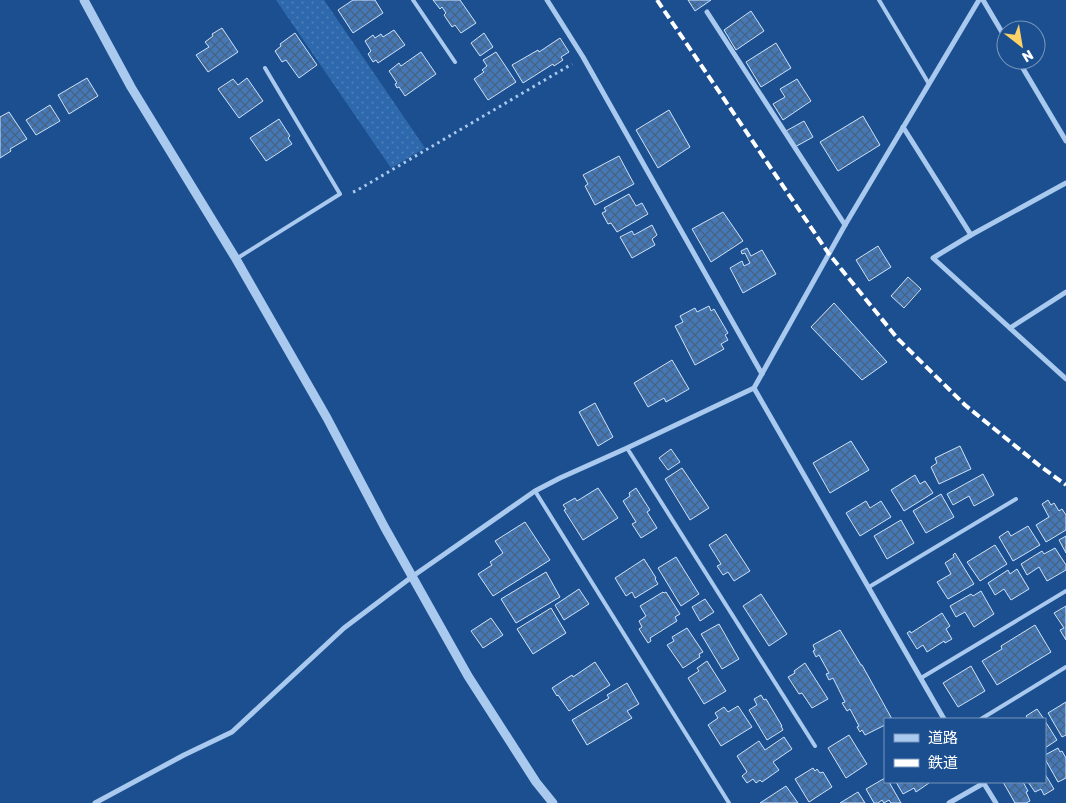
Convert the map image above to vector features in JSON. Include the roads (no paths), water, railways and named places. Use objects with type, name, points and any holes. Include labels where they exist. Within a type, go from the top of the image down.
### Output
[{"type":"street","points":[[84,0],[131,87],[236,258],[327,418],[385,528],[468,676],[536,782],[554,803]]},
{"type":"street","points":[[547,0],[583,57],[762,374]]},
{"type":"street","points":[[96,803],[184,755],[232,732],[344,628],[413,576],[535,491],[754,388],[845,225],[979,0]]},
{"type":"street","points":[[983,0],[996,22]]},
{"type":"street","points":[[707,12],[845,225]]},
{"type":"street","points":[[1024,70],[1066,141]]},
{"type":"street","points":[[904,127],[971,235]]},
{"type":"street","points":[[1066,183],[933,258],[1066,378]]},
{"type":"street","points":[[1010,328],[1066,292]]},
{"type":"street","points":[[754,388],[943,718]]},
{"type":"street","points":[[949,803],[981,783]]},
{"type":"street","points":[[984,783],[996,803]]},
{"type":"lane","points":[[412,0],[455,62]]},
{"type":"lane","points":[[878,0],[929,84]]},
{"type":"lane","points":[[236,258],[340,194],[265,68]]},
{"type":"lane","points":[[627,448],[816,746]]},
{"type":"lane","points":[[535,491],[729,803]]},
{"type":"lane","points":[[869,587],[1016,498]]},
{"type":"lane","points":[[921,678],[1066,591]]},
{"type":"lane","points":[[983,718],[1066,666]]},
{"type":"railway","points":[[657,0],[829,254],[898,339],[965,405],[1066,485]]}]
